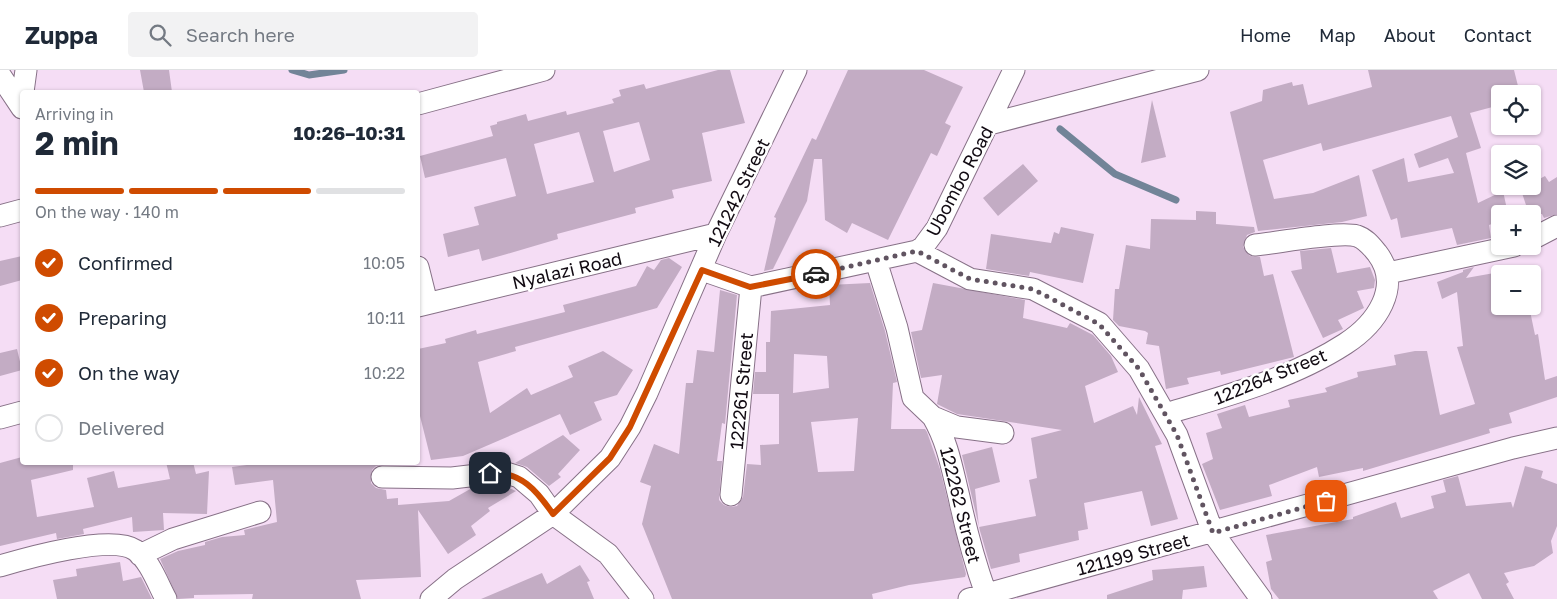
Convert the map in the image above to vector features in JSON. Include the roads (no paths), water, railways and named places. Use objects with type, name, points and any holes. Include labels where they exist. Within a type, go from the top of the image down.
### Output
[{"type":"street","points":[[24,90],[26,70]]},
{"type":"street","points":[[420,103],[544,70]]},
{"type":"street","name":"121242 Street","points":[[431,599],[455,579],[553,514],[610,458],[630,427],[702,270],[716,234],[796,70]]},
{"type":"street","name":"Ubombo Road","points":[[750,287],[917,251],[937,228],[1014,70]]},
{"type":"street","points":[[989,124],[1198,70]]},
{"type":"street","points":[[0,75],[20,100]]},
{"type":"street","points":[[0,216],[20,211]]},
{"type":"street","points":[[1541,234],[1557,226]]},
{"type":"street","name":"Nyalazi Road","points":[[422,305],[716,234]]},
{"type":"street","points":[[1255,245],[1340,235],[1356,236],[1370,244],[1383,262],[1388,273],[1491,251]]},
{"type":"street","points":[[917,251],[970,279],[1033,289],[1099,324],[1139,369],[1177,435],[1213,533],[1261,599]]},
{"type":"street","name":"122262 Street","points":[[876,261],[897,328],[913,398],[933,417],[944,435],[949,451],[978,597]]},
{"type":"street","points":[[702,270],[750,287]]},
{"type":"street","name":"122264 Street","points":[[1165,414],[1245,390],[1313,363],[1346,343],[1369,324],[1380,310],[1385,298],[1388,273]]},
{"type":"street","points":[[420,286],[422,305]]},
{"type":"street","name":"122261 Street","points":[[731,495],[750,287]]},
{"type":"street","points":[[0,418],[20,413]]},
{"type":"street","name":"122262 Street","points":[[933,417],[957,427],[1002,433]]},
{"type":"street","name":"121199 Street","points":[[978,597],[1513,448],[1557,438]]},
{"type":"street","points":[[382,478],[452,478],[490,473],[509,473],[519,477],[539,494],[553,514],[608,554],[642,599]]},
{"type":"street","points":[[140,555],[174,540],[260,512]]},
{"type":"street","points":[[0,566],[44,554],[106,544],[129,547],[140,555],[166,599]]},
{"type":"waterway","points":[[292,70],[309,75],[344,70]]},
{"type":"waterway","points":[[1060,129],[1115,174],[1176,200]]}]
